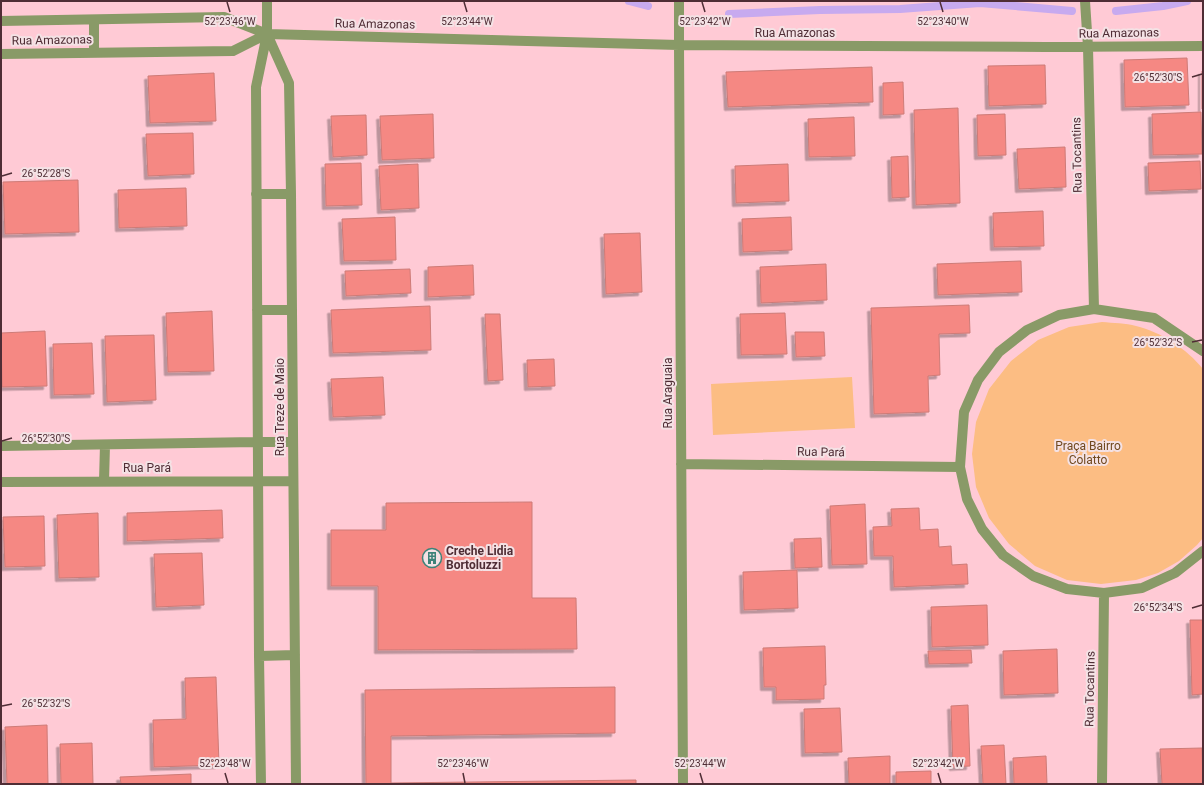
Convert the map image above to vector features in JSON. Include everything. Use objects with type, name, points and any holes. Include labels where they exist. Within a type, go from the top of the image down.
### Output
[{"type":"street","name":"Rua Treze de Maio","points":[[261,784],[258,656],[256,87],[267,34],[267,1]]},
{"type":"street","name":"Rua Araguaia","points":[[679,1],[678,45],[683,784]]},
{"type":"street","name":"Rua Tocantins","points":[[1085,1],[1088,47],[1094,309]]},
{"type":"street","name":"Rua Amazonas","points":[[1,21],[224,17],[267,34],[678,45],[1088,47],[1203,46]]},
{"type":"street","points":[[94,20],[94,53]]},
{"type":"street","name":"Rua Treze de Maio","points":[[267,34],[289,83],[296,784]]},
{"type":"street","name":"Rua Amazonas","points":[[1,54],[233,51],[267,34]]},
{"type":"street","points":[[256,194],[291,194]]},
{"type":"street","points":[[1203,350],[1154,318],[1094,309],[1059,315],[1027,330],[999,352],[978,380],[964,412],[960,467],[967,499],[982,529],[1003,555],[1033,576],[1060,587],[1104,593],[1142,588],[1175,573],[1203,551]]},
{"type":"street","points":[[257,310],[292,310]]},
{"type":"street","name":"Rua Pará","points":[[1,446],[293,442]]},
{"type":"street","points":[[104,481],[105,445]]},
{"type":"street","name":"Rua Pará","points":[[681,464],[960,467]]},
{"type":"street","name":"Rua Pará","points":[[1,482],[294,481]]},
{"type":"street","name":"Rua Tocantins","points":[[1102,784],[1104,593]]},
{"type":"street","points":[[258,656],[295,655]]},
{"type":"green space","name":"Praça Bairro Colatto","points":[[1102,322],[1132,325],[1155,332],[1181,348],[1203,369],[1203,538],[1179,561],[1158,573],[1136,580],[1101,584],[1067,580],[1035,566],[1009,544],[989,518],[976,487],[972,454],[976,422],[989,389],[1011,361],[1038,340],[1069,327]]},
{"type":"green space","points":[[852,377],[855,428],[713,435],[711,384]]},
{"type":"building","points":[[1187,58],[1189,105],[1125,107],[1124,60]]},
{"type":"building","points":[[1045,65],[1046,104],[989,106],[988,66]]},
{"type":"building","points":[[872,67],[873,102],[728,107],[726,72]]},
{"type":"building","points":[[1203,71],[1203,109],[1202,109]]},
{"type":"building","points":[[214,73],[216,121],[150,123],[148,76]]},
{"type":"building","points":[[903,82],[904,114],[883,115],[883,83]]},
{"type":"building","points":[[958,108],[960,203],[916,205],[914,110]]},
{"type":"building","points":[[1201,112],[1202,154],[1153,155],[1152,114]]},
{"type":"building","points":[[433,114],[434,158],[382,160],[380,116]]},
{"type":"building","points":[[1005,114],[1006,155],[978,156],[977,115]]},
{"type":"building","points":[[366,115],[367,155],[333,157],[331,116]]},
{"type":"building","points":[[854,117],[855,156],[809,157],[808,119]]},
{"type":"building","points":[[193,133],[194,174],[148,176],[146,134]]},
{"type":"building","points":[[1065,147],[1066,187],[1019,189],[1017,149]]},
{"type":"building","points":[[908,156],[909,197],[892,198],[891,157]]},
{"type":"building","points":[[1200,161],[1201,189],[1149,191],[1148,163]]},
{"type":"building","points":[[361,163],[362,205],[326,206],[325,164]]},
{"type":"building","points":[[418,164],[419,208],[381,210],[379,166]]},
{"type":"building","points":[[788,164],[789,201],[736,203],[735,166]]},
{"type":"building","points":[[78,180],[79,232],[5,234],[3,182]]},
{"type":"building","points":[[186,188],[187,226],[119,228],[118,190]]},
{"type":"building","points":[[1043,211],[1044,246],[994,247],[993,213]]},
{"type":"building","points":[[395,217],[396,260],[344,261],[342,219]]},
{"type":"building","points":[[791,217],[792,250],[743,252],[742,219]]},
{"type":"building","points":[[640,233],[642,292],[606,294],[604,234]]},
{"type":"building","points":[[1021,261],[1022,292],[938,295],[937,264]]},
{"type":"building","points":[[826,264],[827,300],[761,303],[760,267]]},
{"type":"building","points":[[473,265],[474,295],[428,297],[428,267]]},
{"type":"building","points":[[410,269],[411,293],[346,296],[345,271]]},
{"type":"building","points":[[969,305],[970,333],[939,334],[940,375],[928,376],[929,412],[874,414],[871,308]]},
{"type":"building","points":[[430,306],[431,350],[333,353],[331,310]]},
{"type":"building","points":[[212,311],[214,371],[168,372],[166,313]]},
{"type":"building","points":[[785,313],[787,354],[741,355],[740,314]]},
{"type":"building","points":[[485,314],[500,314],[503,380],[488,381]]},
{"type":"building","points":[[45,331],[47,386],[2,387],[1,333]]},
{"type":"building","points":[[795,332],[824,332],[825,356],[796,357]]},
{"type":"building","points":[[154,335],[156,400],[107,402],[105,336]]},
{"type":"building","points":[[92,343],[94,394],[54,395],[53,344]]},
{"type":"building","points":[[554,359],[555,386],[528,387],[527,360]]},
{"type":"building","points":[[383,377],[385,415],[333,417],[331,379]]},
{"type":"building","name":"Creche Lidia Bortoluzzi","points":[[532,502],[532,598],[576,598],[577,649],[378,650],[378,586],[331,586],[331,530],[386,530],[386,503]]},
{"type":"building","points":[[865,504],[867,564],[832,565],[830,506]]},
{"type":"building","points":[[919,508],[920,530],[938,529],[939,547],[951,546],[952,565],[967,564],[968,584],[894,587],[893,556],[874,556],[873,527],[892,526],[891,509]]},
{"type":"building","points":[[222,510],[223,538],[127,541],[127,513]]},
{"type":"building","points":[[98,513],[99,577],[59,578],[57,515]]},
{"type":"building","points":[[44,516],[45,566],[5,567],[3,517]]},
{"type":"building","points":[[821,538],[822,567],[795,568],[794,539]]},
{"type":"building","points":[[202,553],[204,605],[156,607],[154,554]]},
{"type":"building","points":[[797,570],[798,608],[744,610],[743,572]]},
{"type":"building","points":[[987,605],[988,645],[932,647],[931,607]]},
{"type":"building","points":[[1190,620],[1203,620],[1203,694],[1192,695]]},
{"type":"building","points":[[825,646],[826,685],[824,685],[824,699],[776,700],[776,687],[764,687],[763,648]]},
{"type":"building","points":[[1057,649],[1058,693],[1004,695],[1003,651]]},
{"type":"building","points":[[971,650],[972,663],[929,664],[928,651]]},
{"type":"building","points":[[216,677],[219,765],[154,767],[153,720],[186,719],[185,678]]},
{"type":"building","points":[[615,687],[615,733],[391,736],[391,783],[636,780],[636,784],[366,784],[365,690]]},
{"type":"building","points":[[968,705],[970,766],[953,767],[951,706]]},
{"type":"building","points":[[840,708],[842,752],[805,753],[804,709]]},
{"type":"building","points":[[47,725],[48,784],[7,784],[5,727]]},
{"type":"building","points":[[92,743],[93,784],[61,784],[60,744]]},
{"type":"building","points":[[1004,745],[1006,784],[983,784],[981,746]]},
{"type":"building","points":[[1202,748],[1203,784],[1162,784],[1160,749]]},
{"type":"building","points":[[890,756],[890,784],[849,784],[848,758]]},
{"type":"building","points":[[1046,756],[1047,784],[1014,784],[1013,758]]},
{"type":"building","points":[[931,771],[931,784],[896,784],[896,772]]},
{"type":"building","points":[[191,774],[191,784],[121,784],[120,777]]},
{"type":"waterway","points":[[629,1],[648,6]]},
{"type":"waterway","points":[[1116,11],[1163,6],[1187,1]]},
{"type":"waterway","points":[[729,14],[820,10],[900,9],[980,3],[1072,11]]},
{"type":"place","name":"Creche Lidia Bortoluzzi","points":[[432,558]]}]
